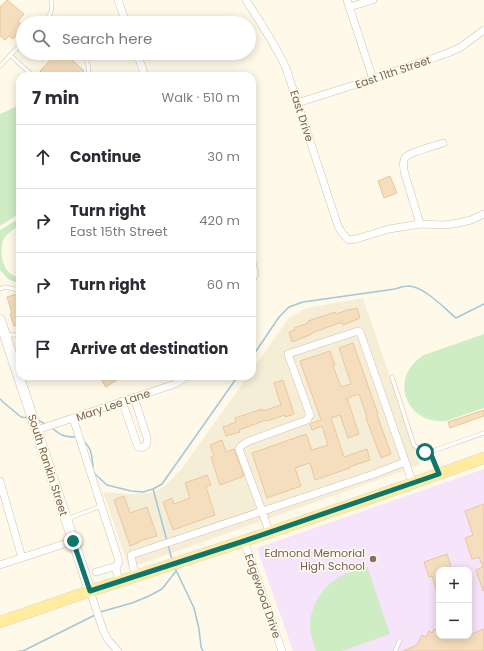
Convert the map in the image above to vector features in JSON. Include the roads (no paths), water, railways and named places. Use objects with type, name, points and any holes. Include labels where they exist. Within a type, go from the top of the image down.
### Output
[{"type":"main road","points":[[0,622],[119,581],[244,541],[484,458]]},
{"type":"street","points":[[118,0],[124,16]]},
{"type":"street","name":"East Drive","points":[[246,0],[272,40],[286,68],[338,226],[342,233],[348,240],[420,224]]},
{"type":"street","points":[[373,0],[348,4],[373,79]]},
{"type":"street","name":"East 11th Street","points":[[297,103],[448,53],[484,30]]},
{"type":"street","points":[[139,60],[144,72]]},
{"type":"street","points":[[443,143],[411,153],[403,162],[420,224],[458,223],[471,220],[484,214]]},
{"type":"street","name":"South Rankin Street","points":[[0,320],[16,368]]},
{"type":"street","points":[[269,532],[240,449],[241,446],[249,440],[307,420],[310,416],[288,354],[358,331],[360,332],[412,484]]},
{"type":"street","name":"South Rankin Street","points":[[20,380],[103,630],[108,640],[118,651]]},
{"type":"street","name":"Mary Lee Lane","points":[[37,430],[175,384],[181,380]]},
{"type":"street","points":[[122,401],[138,446],[144,447],[148,441],[134,397]]},
{"type":"street","points":[[73,418],[119,561],[116,569],[119,581]]},
{"type":"street","points":[[135,576],[131,555],[374,474],[404,462]]},
{"type":"street","points":[[0,481],[22,558]]},
{"type":"street","points":[[0,565],[73,541]]},
{"type":"street","name":"Edgewood Drive","points":[[244,541],[282,651]]},
{"type":"street","points":[[96,572],[117,566]]},
{"type":"lane","points":[[49,16],[52,8],[51,0]]},
{"type":"lane","points":[[0,66],[16,49]]},
{"type":"lane","points":[[10,55],[29,72]]},
{"type":"lane","points":[[86,60],[89,72]]},
{"type":"lane","points":[[0,289],[4,287],[16,289]]},
{"type":"lane","points":[[5,335],[16,335]]},
{"type":"lane","points":[[392,377],[414,445],[420,450],[430,452],[484,433]]},
{"type":"lane","points":[[430,452],[439,474]]},
{"type":"lane","points":[[66,519],[101,506]]},
{"type":"lane","points":[[395,651],[400,640]]},
{"type":"waterway","points":[[256,351],[279,317],[289,307],[303,302],[407,286],[420,289],[456,318],[484,304]]},
{"type":"waterway","points":[[94,472],[107,485],[131,491],[143,492],[162,484],[235,380]]},
{"type":"waterway","points":[[0,399],[21,417],[29,418]]},
{"type":"waterway","points":[[38,420],[45,424]]},
{"type":"waterway","points":[[52,428],[63,436],[77,437]]},
{"type":"waterway","points":[[82,440],[90,449],[93,468]]},
{"type":"waterway","points":[[153,489],[167,541]]},
{"type":"waterway","points":[[168,545],[172,560]]},
{"type":"waterway","points":[[175,568],[194,608],[203,651]]},
{"type":"waterway","points":[[100,612],[132,603],[162,589],[176,571]]},
{"type":"waterway","points":[[19,651],[23,651],[95,615]]},
{"type":"place","name":"Edmond Memorial High School","points":[[373,559]]}]
